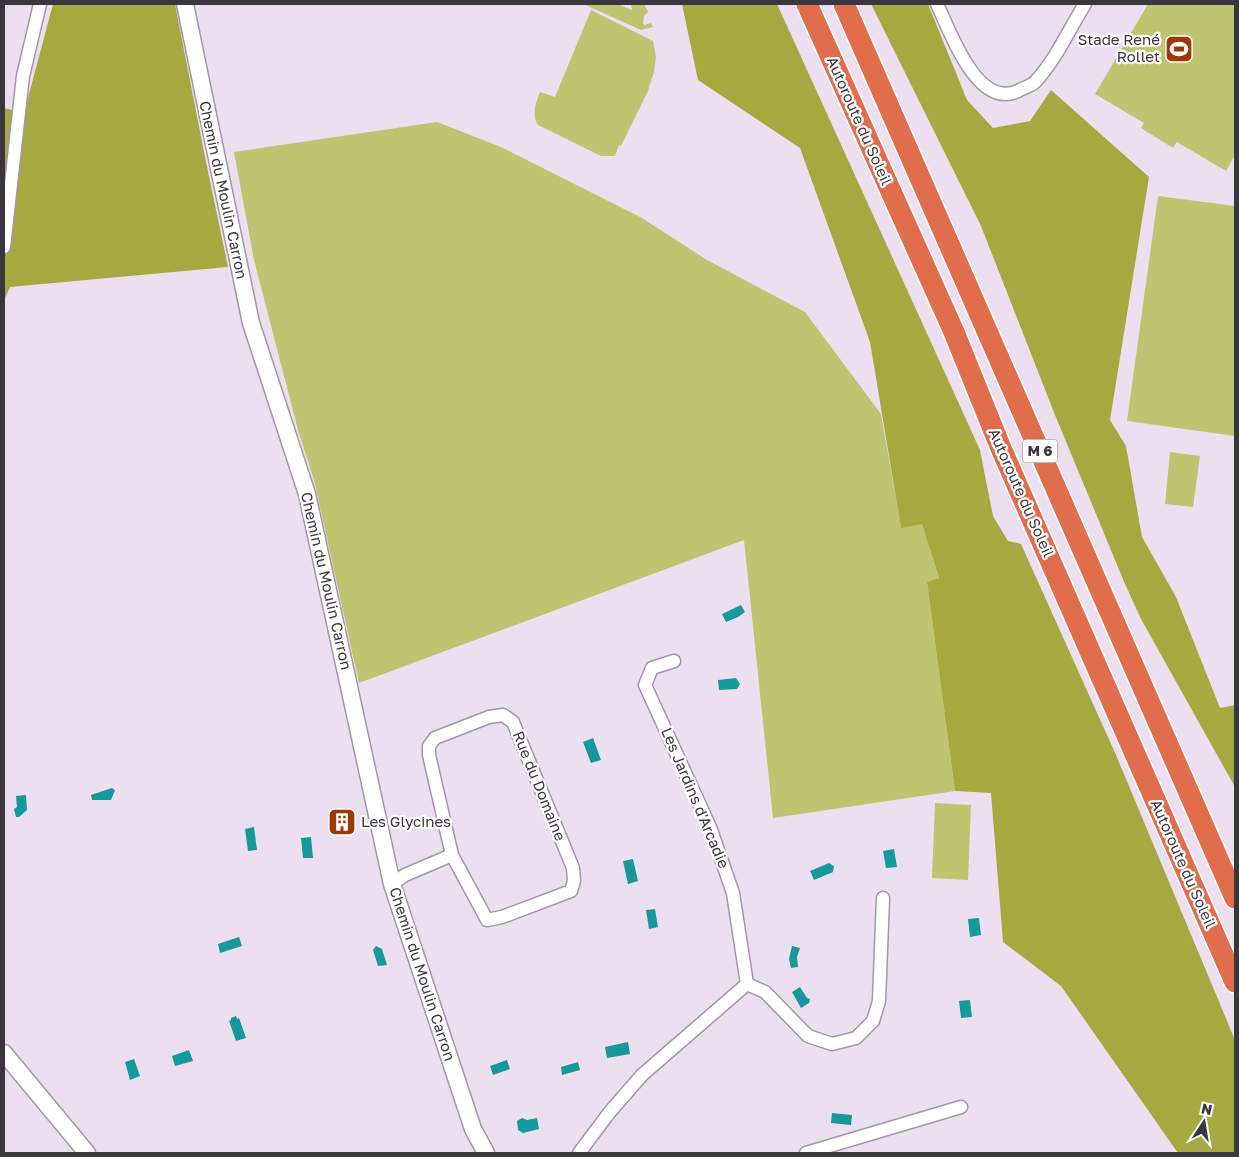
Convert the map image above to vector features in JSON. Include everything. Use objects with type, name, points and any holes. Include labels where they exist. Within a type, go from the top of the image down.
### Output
[{"type":"highway","name":"Autoroute du Soleil","points":[[806,4],[950,324],[993,430],[1235,982]]},
{"type":"highway","name":"M 6","points":[[844,4],[1235,898]]},
{"type":"street","points":[[4,247],[23,76],[40,4]]},
{"type":"street","name":"Chemin du Moulin Carron","points":[[185,4],[250,323],[307,494],[392,884],[473,1129],[486,1153]]},
{"type":"street","points":[[937,4],[963,59],[975,77],[995,93],[1014,92],[1034,83],[1085,4]]},
{"type":"street","name":"Les Jardins d'Arcadie","points":[[674,661],[652,668],[645,685],[682,762],[710,827],[734,893],[746,984]]},
{"type":"street","name":"Rue du Domaine","points":[[503,715],[513,722],[573,868],[574,881],[571,891],[502,917],[487,920],[452,855],[429,755],[429,746],[435,738],[489,717],[503,715]]},
{"type":"street","points":[[392,884],[405,875],[452,855]]},
{"type":"street","points":[[579,1153],[609,1113],[642,1075],[746,984],[765,992],[808,1036],[832,1044],[856,1038],[873,1021],[879,1001],[883,898]]},
{"type":"street","points":[[4,1053],[86,1153]]},
{"type":"street","points":[[806,1153],[961,1106]]},
{"type":"green space","points":[[583,4],[617,4],[632,10],[631,4],[644,4],[648,12],[644,16],[643,24],[651,23],[653,27],[641,30]]},
{"type":"green space","name":"Stade René Rollet","points":[[1148,4],[1235,4],[1235,155],[1226,171],[1177,142],[1173,148],[1141,128],[1144,123],[1095,94]]},
{"type":"green space","points":[[591,10],[653,41],[656,57],[648,91],[615,156],[601,156],[538,125],[535,117],[535,109],[540,92],[555,97]]},
{"type":"green space","points":[[437,122],[501,147],[642,218],[707,260],[805,312],[881,414],[901,527],[922,523],[939,579],[927,582],[955,791],[773,818],[744,540],[359,683],[314,480],[298,430],[254,260],[234,152]]},
{"type":"green space","points":[[1158,196],[1235,206],[1235,436],[1127,421]]},
{"type":"green space","points":[[1170,452],[1200,456],[1193,507],[1165,504]]},
{"type":"green space","points":[[935,803],[971,805],[968,880],[932,878]]},
{"type":"shaded area","points":[[53,4],[175,4],[228,267],[10,287],[4,300],[4,108],[24,113]]},
{"type":"shaded area","points":[[682,4],[777,4],[980,450],[993,516],[1008,541],[1021,544],[1116,755],[1235,1040],[1235,1153],[1178,1153],[1061,986],[1003,942],[991,793],[955,791],[927,582],[939,578],[922,524],[901,528],[870,342],[800,148],[698,80]]},
{"type":"shaded area","points":[[871,4],[928,4],[967,100],[993,128],[1030,121],[1051,90],[1149,177],[1110,420],[1126,446],[1142,537],[1176,597],[1220,708],[1235,705],[1235,787],[1141,619],[1055,415],[981,226]]},
{"type":"water","points":[[741,605],[745,612],[726,622],[722,614]]},
{"type":"water","points":[[736,678],[740,684],[737,689],[719,690],[718,680]]},
{"type":"water","points":[[593,738],[601,760],[591,763],[583,742]]},
{"type":"water","points":[[112,788],[115,790],[111,800],[92,800],[91,795]]},
{"type":"water","points":[[26,795],[27,810],[19,817],[16,817],[14,809],[17,807],[16,796]]},
{"type":"water","points":[[254,827],[257,850],[248,851],[245,829]]},
{"type":"water","points":[[311,837],[313,858],[303,858],[301,838]]},
{"type":"water","points":[[894,849],[897,867],[886,868],[883,851]]},
{"type":"water","points":[[633,859],[638,881],[628,884],[623,861]]},
{"type":"water","points":[[829,863],[834,866],[833,872],[814,880],[810,871]]},
{"type":"water","points":[[655,909],[658,927],[649,929],[646,910]]},
{"type":"water","points":[[979,918],[981,935],[970,937],[968,919]]},
{"type":"water","points":[[239,937],[242,946],[220,953],[218,944]]},
{"type":"water","points":[[376,946],[382,949],[387,965],[378,966],[373,950]]},
{"type":"water","points":[[792,946],[800,948],[797,957],[798,967],[791,968],[789,959]]},
{"type":"water","points":[[800,987],[807,998],[810,999],[809,1003],[801,1008],[792,992]]},
{"type":"water","points":[[970,1000],[972,1017],[961,1018],[959,1001]]},
{"type":"water","points":[[236,1016],[237,1019],[239,1018],[246,1038],[236,1041],[229,1021]]},
{"type":"water","points":[[628,1042],[630,1054],[607,1058],[605,1047]]},
{"type":"water","points":[[189,1050],[193,1061],[175,1066],[172,1056]]},
{"type":"water","points":[[134,1059],[140,1076],[130,1080],[125,1062]]},
{"type":"water","points":[[507,1060],[510,1069],[493,1075],[490,1066]]},
{"type":"water","points":[[578,1062],[580,1070],[562,1075],[561,1067]]},
{"type":"water","points":[[832,1113],[852,1115],[851,1125],[831,1123]]},
{"type":"water","points":[[522,1118],[527,1120],[537,1118],[539,1129],[523,1133],[518,1130],[517,1121]]},
{"type":"place","name":"Stade René Rollet","points":[[1179,49]]},
{"type":"place","name":"Les Glycines","points":[[342,822]]}]
